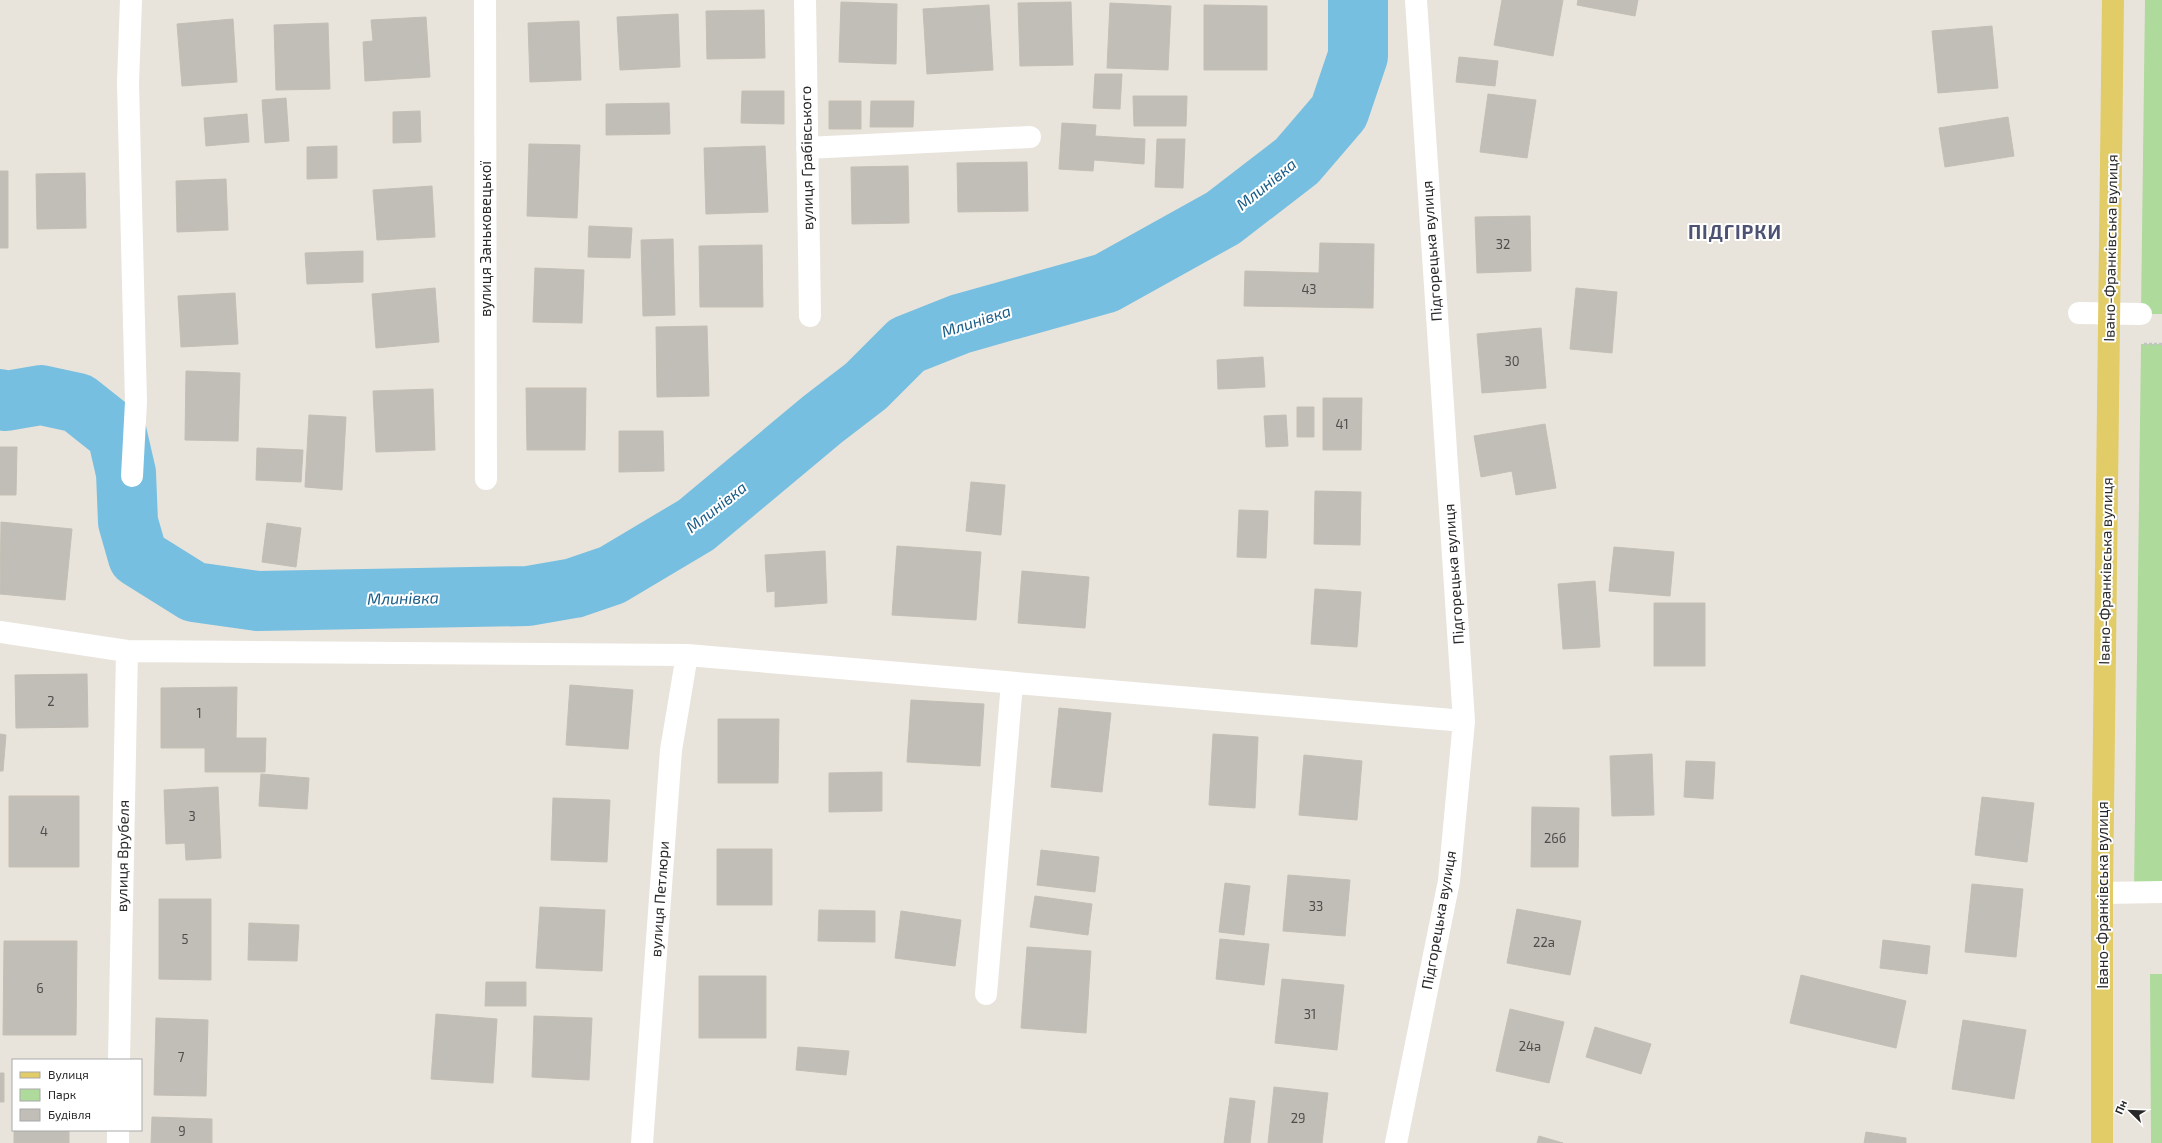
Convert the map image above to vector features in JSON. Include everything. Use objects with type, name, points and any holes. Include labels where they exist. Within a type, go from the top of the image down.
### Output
[{"type":"main road","name":"Івано-Франківська вулиця","points":[[2102,1143],[2102,893],[2113,0]]},
{"type":"street","points":[[131,0],[128,84],[136,402],[132,476]]},
{"type":"street","name":"вулиця Заньковецької","points":[[485,0],[486,479]]},
{"type":"street","name":"вулиця Грабівського","points":[[805,0],[810,316]]},
{"type":"street","name":"Підгорецька вулиця","points":[[1396,1143],[1449,881],[1464,721],[1416,0]]},
{"type":"street","points":[[807,148],[1030,137]]},
{"type":"street","points":[[2079,313],[2141,314]]},
{"type":"street","points":[[0,632],[127,651],[687,655],[1464,721]]},
{"type":"street","name":"вулиця Врубеля","points":[[119,1059],[127,651]]},
{"type":"street","name":"вулиця Петлюри","points":[[642,1143],[671,750],[687,655]]},
{"type":"street","points":[[986,994],[1012,683]]},
{"type":"street","points":[[2102,893],[2162,892]]},
{"type":"street","points":[[118,1131],[118,1143]]},
{"type":"path","points":[[2141,344],[2162,344]]},
{"type":"green space","points":[[2145,0],[2162,0],[2162,314],[2141,314]]},
{"type":"green space","points":[[2141,344],[2162,344],[2162,892],[2134,892]]},
{"type":"green space","points":[[2150,974],[2162,974],[2162,1143],[2151,1143]]},
{"type":"building","points":[[1502,0],[1563,0],[1553,56],[1494,45]]},
{"type":"building","points":[[1578,0],[1638,0],[1635,16],[1577,5]]},
{"type":"building","points":[[841,2],[897,4],[896,64],[839,62]]},
{"type":"building","points":[[1071,2],[1073,65],[1020,66],[1018,3]]},
{"type":"building","points":[[1110,3],[1171,6],[1168,70],[1107,68]]},
{"type":"building","points":[[989,5],[993,70],[927,74],[923,9]]},
{"type":"building","points":[[1204,5],[1267,6],[1267,70],[1204,70]]},
{"type":"building","points":[[764,10],[765,58],[707,59],[706,11]]},
{"type":"building","points":[[678,14],[680,67],[620,70],[617,17]]},
{"type":"building","points":[[426,17],[430,77],[365,81],[363,42],[373,41],[371,20]]},
{"type":"building","points":[[233,19],[237,82],[182,86],[177,24]]},
{"type":"building","points":[[579,21],[581,80],[530,82],[528,23]]},
{"type":"building","points":[[328,23],[330,89],[276,90],[274,25]]},
{"type":"building","points":[[1992,26],[1998,88],[1938,93],[1932,31]]},
{"type":"building","points":[[1459,57],[1498,61],[1495,86],[1456,82]]},
{"type":"building","points":[[1095,74],[1122,74],[1120,109],[1093,108]]},
{"type":"building","points":[[742,91],[784,91],[784,124],[741,123]]},
{"type":"building","points":[[1488,94],[1536,100],[1527,158],[1480,152]]},
{"type":"building","points":[[1133,96],[1187,96],[1186,126],[1134,126]]},
{"type":"building","points":[[286,98],[289,141],[265,143],[262,100]]},
{"type":"building","points":[[829,101],[861,101],[861,129],[829,129]]},
{"type":"building","points":[[871,101],[914,101],[913,127],[870,127]]},
{"type":"building","points":[[669,103],[670,134],[606,135],[606,104]]},
{"type":"building","points":[[420,111],[421,142],[393,143],[393,112]]},
{"type":"building","points":[[247,114],[249,142],[206,146],[204,118]]},
{"type":"building","points":[[2008,117],[2014,156],[1945,167],[1939,128]]},
{"type":"building","points":[[1062,123],[1096,125],[1095,136],[1145,139],[1144,164],[1094,160],[1093,171],[1059,169]]},
{"type":"building","points":[[1157,139],[1185,139],[1183,188],[1155,187]]},
{"type":"building","points":[[529,144],[580,145],[577,218],[527,216]]},
{"type":"building","points":[[337,146],[337,178],[307,179],[307,147]]},
{"type":"building","points":[[765,146],[768,212],[706,214],[704,148]]},
{"type":"building","points":[[1027,162],[1028,211],[958,212],[957,163]]},
{"type":"building","points":[[908,166],[909,223],[852,224],[851,167]]},
{"type":"building","points":[[0,171],[8,171],[8,248],[0,248]]},
{"type":"building","points":[[85,173],[86,228],[37,229],[36,174]]},
{"type":"building","points":[[226,179],[228,230],[177,232],[176,181]]},
{"type":"building","points":[[432,186],[435,237],[377,240],[373,190]]},
{"type":"building","points":[[1530,216],[1531,271],[1477,273],[1475,217]]},
{"type":"building","points":[[589,226],[632,228],[630,258],[588,257]]},
{"type":"building","points":[[673,239],[675,315],[643,316],[641,240]]},
{"type":"building","points":[[1320,243],[1374,244],[1373,308],[1244,306],[1245,271],[1319,273]]},
{"type":"building","points":[[762,245],[763,307],[700,307],[699,246]]},
{"type":"building","points":[[363,251],[363,282],[307,284],[305,253]]},
{"type":"building","points":[[535,268],[584,270],[582,323],[533,322]]},
{"type":"building","points":[[435,288],[439,342],[376,348],[372,294]]},
{"type":"building","points":[[1576,288],[1617,292],[1612,353],[1570,349]]},
{"type":"building","points":[[235,293],[238,344],[181,347],[178,296]]},
{"type":"building","points":[[707,326],[709,396],[657,397],[656,327]]},
{"type":"building","points":[[1541,328],[1546,388],[1482,393],[1477,334]]},
{"type":"building","points":[[1263,357],[1265,387],[1218,389],[1217,360]]},
{"type":"building","points":[[186,371],[240,373],[238,441],[185,440]]},
{"type":"building","points":[[526,388],[586,388],[585,450],[527,450]]},
{"type":"building","points":[[433,389],[435,450],[376,452],[373,391]]},
{"type":"building","points":[[1323,398],[1362,398],[1361,450],[1323,450]]},
{"type":"building","points":[[1297,407],[1314,407],[1314,437],[1297,437]]},
{"type":"building","points":[[309,415],[346,417],[342,490],[305,487]]},
{"type":"building","points":[[1286,415],[1288,446],[1266,447],[1264,416]]},
{"type":"building","points":[[1545,424],[1556,488],[1516,495],[1512,471],[1481,477],[1474,436]]},
{"type":"building","points":[[619,431],[663,431],[664,471],[619,472]]},
{"type":"building","points":[[0,447],[17,447],[16,495],[0,495]]},
{"type":"building","points":[[257,448],[303,450],[301,482],[256,480]]},
{"type":"building","points":[[971,482],[1005,485],[1001,535],[966,531]]},
{"type":"building","points":[[1315,491],[1361,492],[1360,545],[1314,544]]},
{"type":"building","points":[[1239,510],[1268,511],[1266,558],[1237,557]]},
{"type":"building","points":[[1,522],[72,529],[65,600],[0,594]]},
{"type":"building","points":[[267,523],[301,528],[296,567],[262,562]]},
{"type":"building","points":[[897,546],[981,552],[976,620],[892,615]]},
{"type":"building","points":[[1614,547],[1674,552],[1670,596],[1609,591]]},
{"type":"building","points":[[825,551],[827,603],[775,607],[775,591],[767,592],[765,555]]},
{"type":"building","points":[[1022,571],[1089,577],[1085,628],[1018,623]]},
{"type":"building","points":[[1595,581],[1600,647],[1563,649],[1558,584]]},
{"type":"building","points":[[1315,589],[1361,592],[1357,647],[1311,644]]},
{"type":"building","points":[[1654,603],[1705,603],[1705,666],[1654,666]]},
{"type":"building","points":[[87,674],[88,727],[16,728],[15,675]]},
{"type":"building","points":[[570,685],[633,690],[628,749],[566,745]]},
{"type":"building","points":[[237,687],[236,738],[266,738],[265,772],[205,772],[205,748],[161,748],[161,688]]},
{"type":"building","points":[[911,700],[984,704],[980,766],[907,762]]},
{"type":"building","points":[[1059,708],[1111,713],[1102,792],[1051,787]]},
{"type":"building","points":[[718,719],[779,719],[778,783],[718,783]]},
{"type":"building","points":[[0,734],[6,735],[3,771],[0,771]]},
{"type":"building","points":[[1213,734],[1258,737],[1255,808],[1209,805]]},
{"type":"building","points":[[1652,754],[1654,815],[1612,816],[1610,756]]},
{"type":"building","points":[[1304,755],[1362,761],[1357,820],[1299,815]]},
{"type":"building","points":[[1686,761],[1715,762],[1713,799],[1684,797]]},
{"type":"building","points":[[882,772],[882,811],[829,812],[829,773]]},
{"type":"building","points":[[261,774],[309,778],[307,809],[259,806]]},
{"type":"building","points":[[218,787],[221,858],[186,860],[185,843],[166,844],[164,790]]},
{"type":"building","points":[[9,796],[79,796],[79,867],[9,867]]},
{"type":"building","points":[[1982,797],[2034,803],[2027,862],[1975,855]]},
{"type":"building","points":[[553,798],[610,800],[607,862],[551,860]]},
{"type":"building","points":[[1532,807],[1579,808],[1578,867],[1531,867]]},
{"type":"building","points":[[717,849],[772,849],[772,905],[717,905]]},
{"type":"building","points":[[1041,850],[1099,857],[1095,892],[1037,885]]},
{"type":"building","points":[[1288,875],[1350,880],[1345,936],[1283,931]]},
{"type":"building","points":[[1225,883],[1250,886],[1244,935],[1219,932]]},
{"type":"building","points":[[1972,884],[2023,889],[2016,957],[1965,952]]},
{"type":"building","points":[[1035,896],[1092,904],[1088,935],[1030,927]]},
{"type":"building","points":[[159,899],[211,899],[211,980],[159,979]]},
{"type":"building","points":[[540,907],[605,910],[602,971],[536,968]]},
{"type":"building","points":[[1517,909],[1581,921],[1570,975],[1507,963]]},
{"type":"building","points":[[819,910],[875,911],[875,942],[818,941]]},
{"type":"building","points":[[901,911],[961,920],[955,966],[895,958]]},
{"type":"building","points":[[249,923],[299,925],[297,961],[248,960]]},
{"type":"building","points":[[1220,939],[1269,944],[1264,985],[1216,979]]},
{"type":"building","points":[[1883,940],[1930,946],[1927,974],[1880,968]]},
{"type":"building","points":[[4,941],[77,941],[76,1035],[3,1035]]},
{"type":"building","points":[[1027,947],[1091,951],[1086,1033],[1021,1028]]},
{"type":"building","points":[[1801,975],[1906,1001],[1896,1048],[1790,1023]]},
{"type":"building","points":[[699,976],[766,976],[766,1038],[699,1038]]},
{"type":"building","points":[[1282,979],[1344,985],[1337,1050],[1275,1043]]},
{"type":"building","points":[[486,982],[526,982],[526,1006],[485,1006]]},
{"type":"building","points":[[1510,1009],[1564,1022],[1549,1083],[1496,1071]]},
{"type":"building","points":[[436,1014],[497,1019],[493,1083],[431,1079]]},
{"type":"building","points":[[534,1016],[592,1018],[589,1080],[532,1077]]},
{"type":"building","points":[[156,1018],[208,1020],[206,1096],[154,1095]]},
{"type":"building","points":[[1963,1020],[2026,1030],[2014,1099],[1952,1089]]},
{"type":"building","points":[[1595,1027],[1651,1044],[1641,1074],[1586,1057]]},
{"type":"building","points":[[798,1047],[849,1051],[846,1075],[796,1070]]},
{"type":"building","points":[[0,1073],[4,1073],[4,1102],[0,1102]]},
{"type":"building","points":[[1274,1087],[1328,1093],[1322,1143],[1268,1143]]},
{"type":"building","points":[[1230,1098],[1255,1101],[1250,1143],[1224,1143]]},
{"type":"building","points":[[152,1117],[212,1119],[212,1143],[151,1143]]},
{"type":"building","points":[[14,1131],[69,1131],[69,1143],[14,1143]]},
{"type":"building","points":[[1866,1132],[1906,1138],[1906,1143],[1864,1143]]},
{"type":"building","points":[[1539,1136],[1563,1143],[1537,1143]]},
{"type":"waterway","name":"Млинівка","points":[[0,399],[6,401],[41,395],[78,403],[117,434],[126,473],[128,522],[138,557],[194,592],[258,601],[528,596],[574,588],[612,575],[696,525],[823,419],[866,386],[907,345],[960,324],[1106,283],[1223,218],[1297,161],[1339,112],[1358,56],[1358,0]]},
{"type":"district","name":"ПІДГІРКИ","points":[[1735,232]]}]
